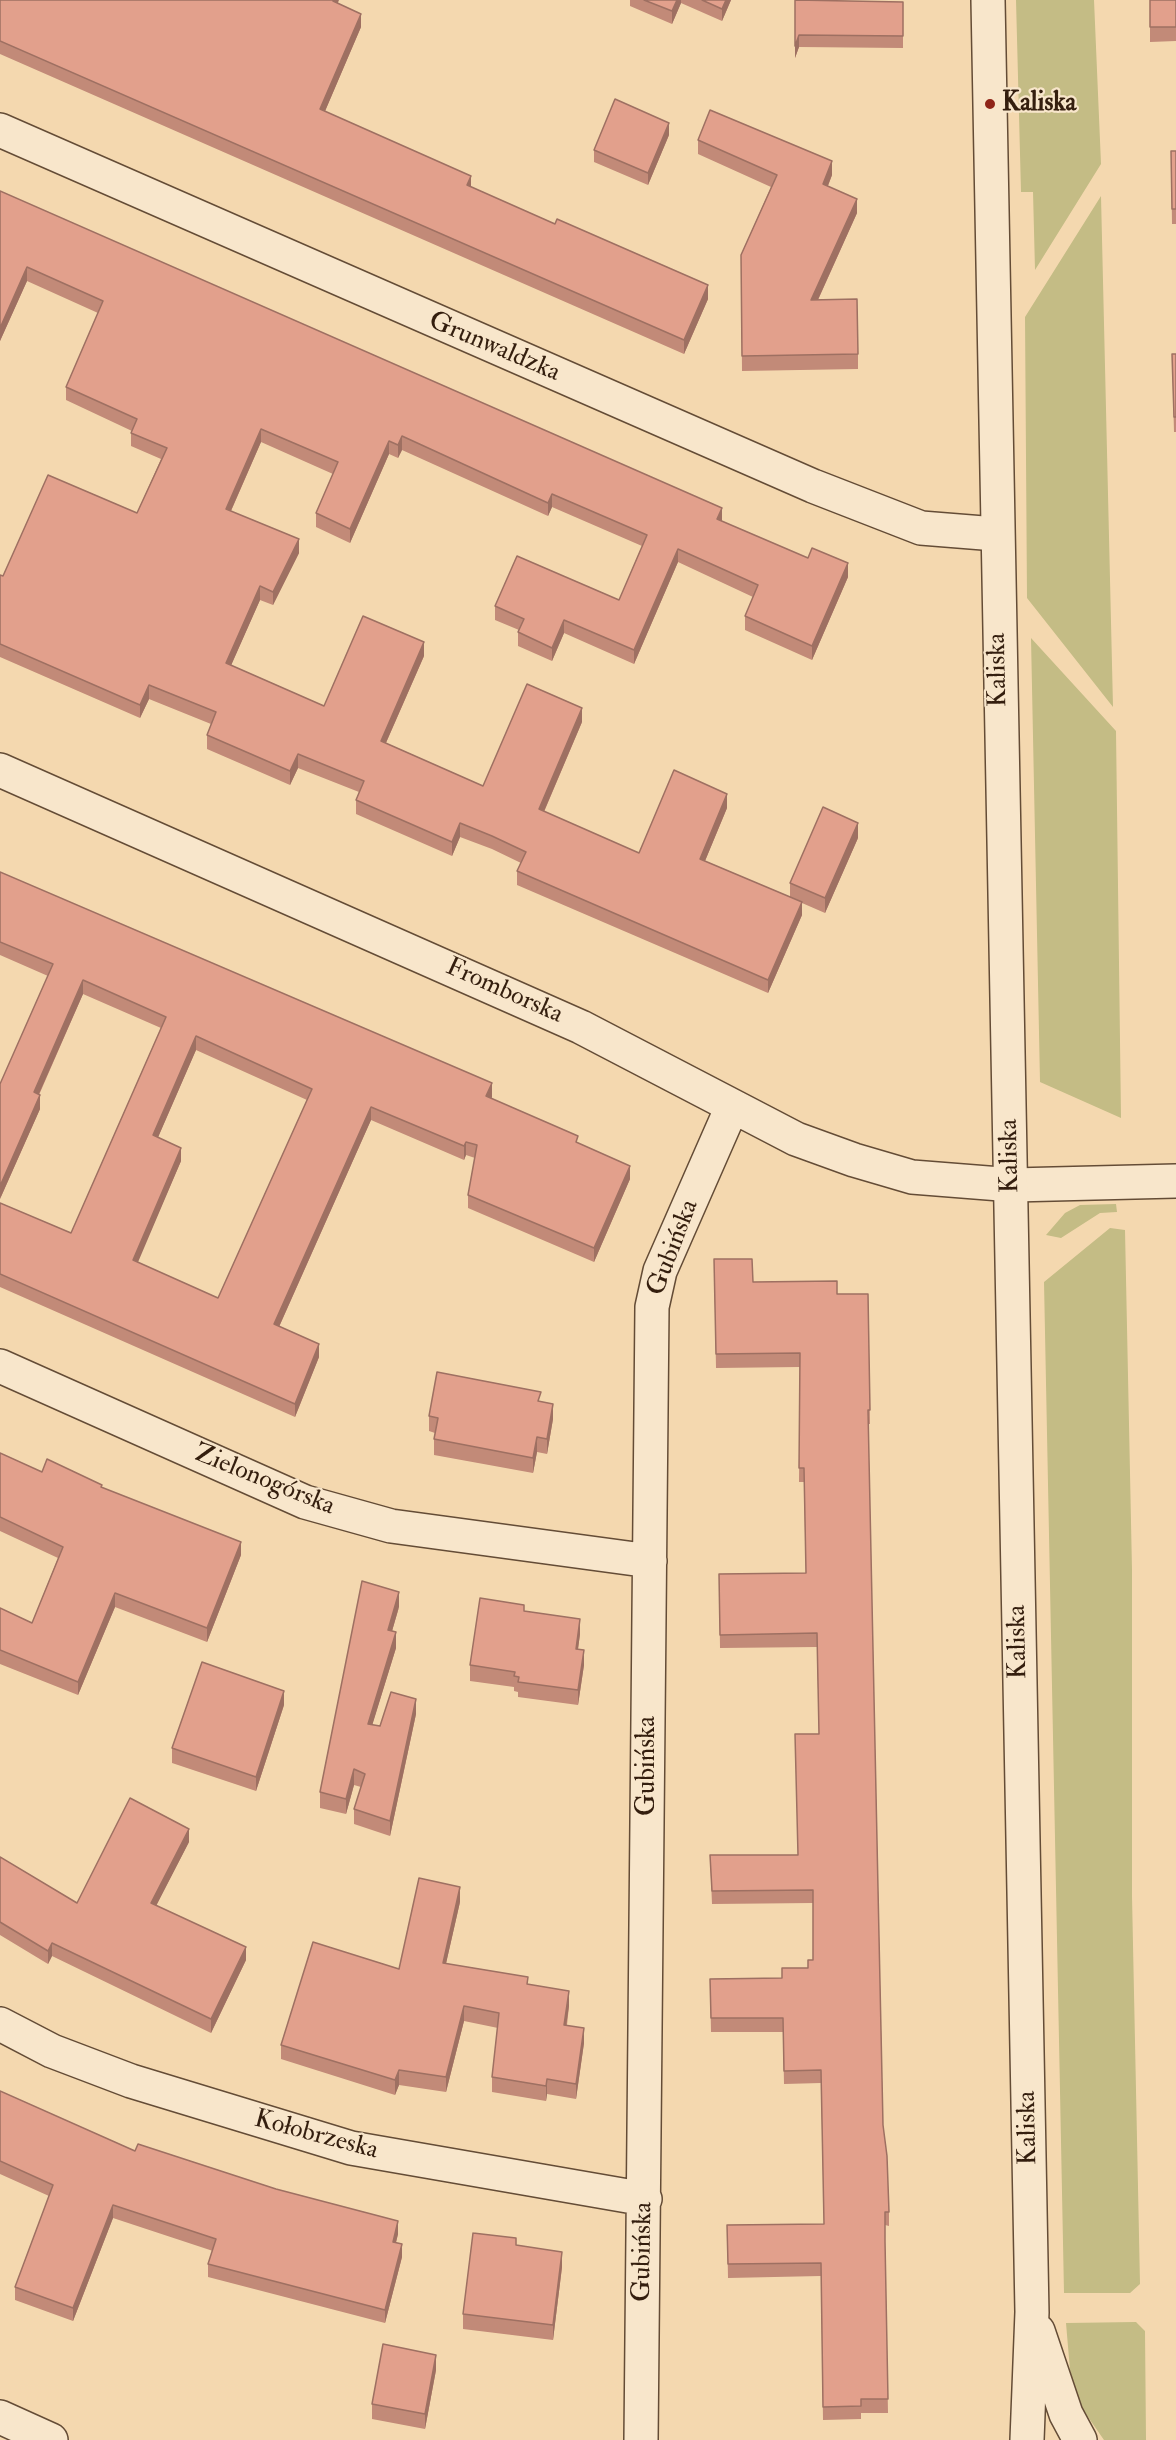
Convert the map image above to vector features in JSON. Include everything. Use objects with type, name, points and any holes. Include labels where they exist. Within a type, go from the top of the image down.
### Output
[{"type":"street","name":"Kaliska","points":[[988,0],[996,534],[1013,1185],[1032,2312],[1027,2440]]},
{"type":"street","name":"Grunwaldzka","points":[[0,130],[813,486],[921,528],[996,534]]},
{"type":"street","name":"Fromborska","points":[[0,770],[581,1027],[732,1107],[796,1138],[854,1160],[912,1177],[1013,1185],[1176,1180]]},
{"type":"street","name":"Gubińska","points":[[641,2440],[652,1307],[660,1271],[732,1107]]},
{"type":"street","name":"Zielonogórska","points":[[0,1366],[305,1503],[391,1526],[650,1561]]},
{"type":"street","name":"Kołobrzeska","points":[[0,2024],[52,2051],[131,2081],[340,2145],[645,2199]]},
{"type":"street","name":"Kaliska","points":[[1032,2312],[1066,2414],[1080,2440]]},
{"type":"street","points":[[0,2417],[51,2440]]},
{"type":"shaded area","points":[[1016,0],[1094,0],[1101,164],[1035,270],[1033,192],[1021,192]]},
{"type":"shaded area","points":[[1101,196],[1113,707],[1027,598],[1025,317]]},
{"type":"shaded area","points":[[1031,638],[1116,731],[1121,1118],[1040,1082]]},
{"type":"shaded area","points":[[1116,1204],[1117,1212],[1100,1213],[1061,1238],[1046,1235],[1065,1213],[1080,1205]]},
{"type":"shaded area","points":[[1110,1228],[1125,1230],[1132,1570],[1132,1896],[1140,2284],[1130,2293],[1064,2293],[1044,1282]]},
{"type":"shaded area","points":[[1136,2322],[1145,2331],[1146,2440],[1104,2440],[1079,2404],[1070,2370],[1066,2323]]},
{"type":"building","points":[[0,0],[333,0],[361,14],[320,109],[471,176],[467,185],[555,224],[557,219],[708,285],[684,340],[0,41]]},
{"type":"building","points":[[644,0],[677,0],[672,11]]},
{"type":"building","points":[[702,0],[726,0],[722,9]]},
{"type":"building","points":[[795,0],[903,2],[903,36],[799,35],[795,46]]},
{"type":"building","points":[[1150,0],[1176,0],[1176,27],[1150,27]]},
{"type":"building","points":[[615,99],[669,123],[648,173],[594,150]]},
{"type":"building","points":[[710,110],[832,161],[823,184],[857,199],[811,300],[857,299],[858,354],[742,356],[741,255],[777,175],[698,140]]},
{"type":"building","points":[[1171,151],[1176,151],[1176,209],[1172,209]]},
{"type":"building","points":[[0,191],[722,508],[717,519],[808,558],[812,548],[848,563],[812,646],[745,616],[758,585],[678,549],[634,650],[564,620],[552,648],[518,632],[524,619],[495,606],[517,556],[619,600],[647,535],[552,494],[548,503],[402,436],[398,445],[389,441],[350,529],[316,513],[338,462],[261,429],[226,509],[299,539],[273,592],[260,586],[226,663],[324,706],[363,616],[424,642],[381,741],[483,786],[527,684],[582,708],[539,809],[639,853],[674,770],[727,794],[700,859],[802,902],[768,980],[517,871],[526,852],[492,836],[460,823],[452,842],[356,800],[364,781],[298,754],[290,771],[207,735],[216,712],[149,685],[140,705],[0,644],[0,575],[3,576],[48,475],[137,513],[167,448],[131,433],[137,419],[66,387],[103,301],[27,267],[0,328]]},
{"type":"building","points":[[1172,354],[1176,354],[1176,417],[1174,417]]},
{"type":"building","points":[[823,807],[858,823],[825,898],[790,883]]},
{"type":"building","points":[[0,872],[492,1083],[486,1096],[578,1136],[576,1142],[630,1166],[594,1248],[468,1195],[477,1145],[466,1142],[464,1146],[371,1107],[274,1324],[319,1344],[295,1404],[0,1274],[0,1203],[71,1233],[166,1017],[83,980],[34,1092],[40,1095],[0,1186],[0,1084],[53,964],[0,942]],"holes":[[[196,1036],[312,1089],[218,1298],[133,1260],[181,1148],[153,1135]]]},
{"type":"building","points":[[714,1259],[752,1259],[753,1282],[837,1281],[837,1294],[868,1294],[870,1410],[868,1410],[883,2125],[887,2156],[889,2212],[885,2212],[888,2399],[861,2399],[861,2406],[823,2407],[821,2263],[728,2264],[727,2225],[824,2224],[821,2070],[784,2071],[783,2018],[711,2018],[710,1979],[782,1978],[782,1968],[808,1968],[808,1960],[813,1960],[813,1890],[712,1891],[710,1855],[798,1855],[795,1734],[819,1734],[817,1633],[720,1635],[719,1574],[806,1573],[804,1468],[799,1468],[800,1353],[716,1354]]},
{"type":"building","points":[[437,1372],[541,1392],[538,1401],[553,1404],[547,1439],[537,1437],[533,1458],[434,1439],[438,1418],[429,1416]]},
{"type":"building","points":[[0,1453],[42,1472],[47,1459],[102,1485],[101,1487],[241,1542],[207,1628],[115,1593],[78,1682],[0,1650],[0,1608],[32,1623],[63,1547],[0,1517]]},
{"type":"building","points":[[362,1581],[399,1592],[388,1630],[396,1632],[368,1724],[380,1726],[391,1692],[416,1699],[390,1821],[354,1809],[365,1774],[354,1769],[346,1799],[320,1792]]},
{"type":"building","points":[[480,1598],[524,1605],[524,1611],[580,1619],[576,1649],[584,1650],[578,1690],[518,1682],[519,1677],[514,1676],[515,1672],[470,1665]]},
{"type":"building","points":[[202,1662],[284,1691],[256,1777],[172,1748]]},
{"type":"building","points":[[130,1798],[189,1829],[151,1903],[246,1947],[211,2019],[52,1943],[48,1951],[0,1922],[0,1857],[77,1903]]},
{"type":"building","points":[[419,1878],[460,1887],[443,1963],[528,1977],[527,1984],[569,1991],[564,2025],[584,2028],[576,2084],[547,2079],[546,2086],[492,2077],[499,2013],[464,2006],[446,2077],[399,2070],[395,2080],[281,2045],[313,1942],[399,1969]]},
{"type":"building","points":[[0,2091],[135,2151],[138,2144],[276,2189],[398,2221],[393,2242],[402,2244],[385,2310],[208,2264],[216,2239],[113,2205],[73,2308],[15,2287],[53,2185],[0,2161]]},
{"type":"building","points":[[473,2233],[516,2238],[516,2245],[562,2252],[553,2325],[463,2314]]},
{"type":"building","points":[[383,2344],[436,2355],[425,2414],[372,2404]]},
{"type":"place","name":"Kaliska","points":[[990,104]]}]
